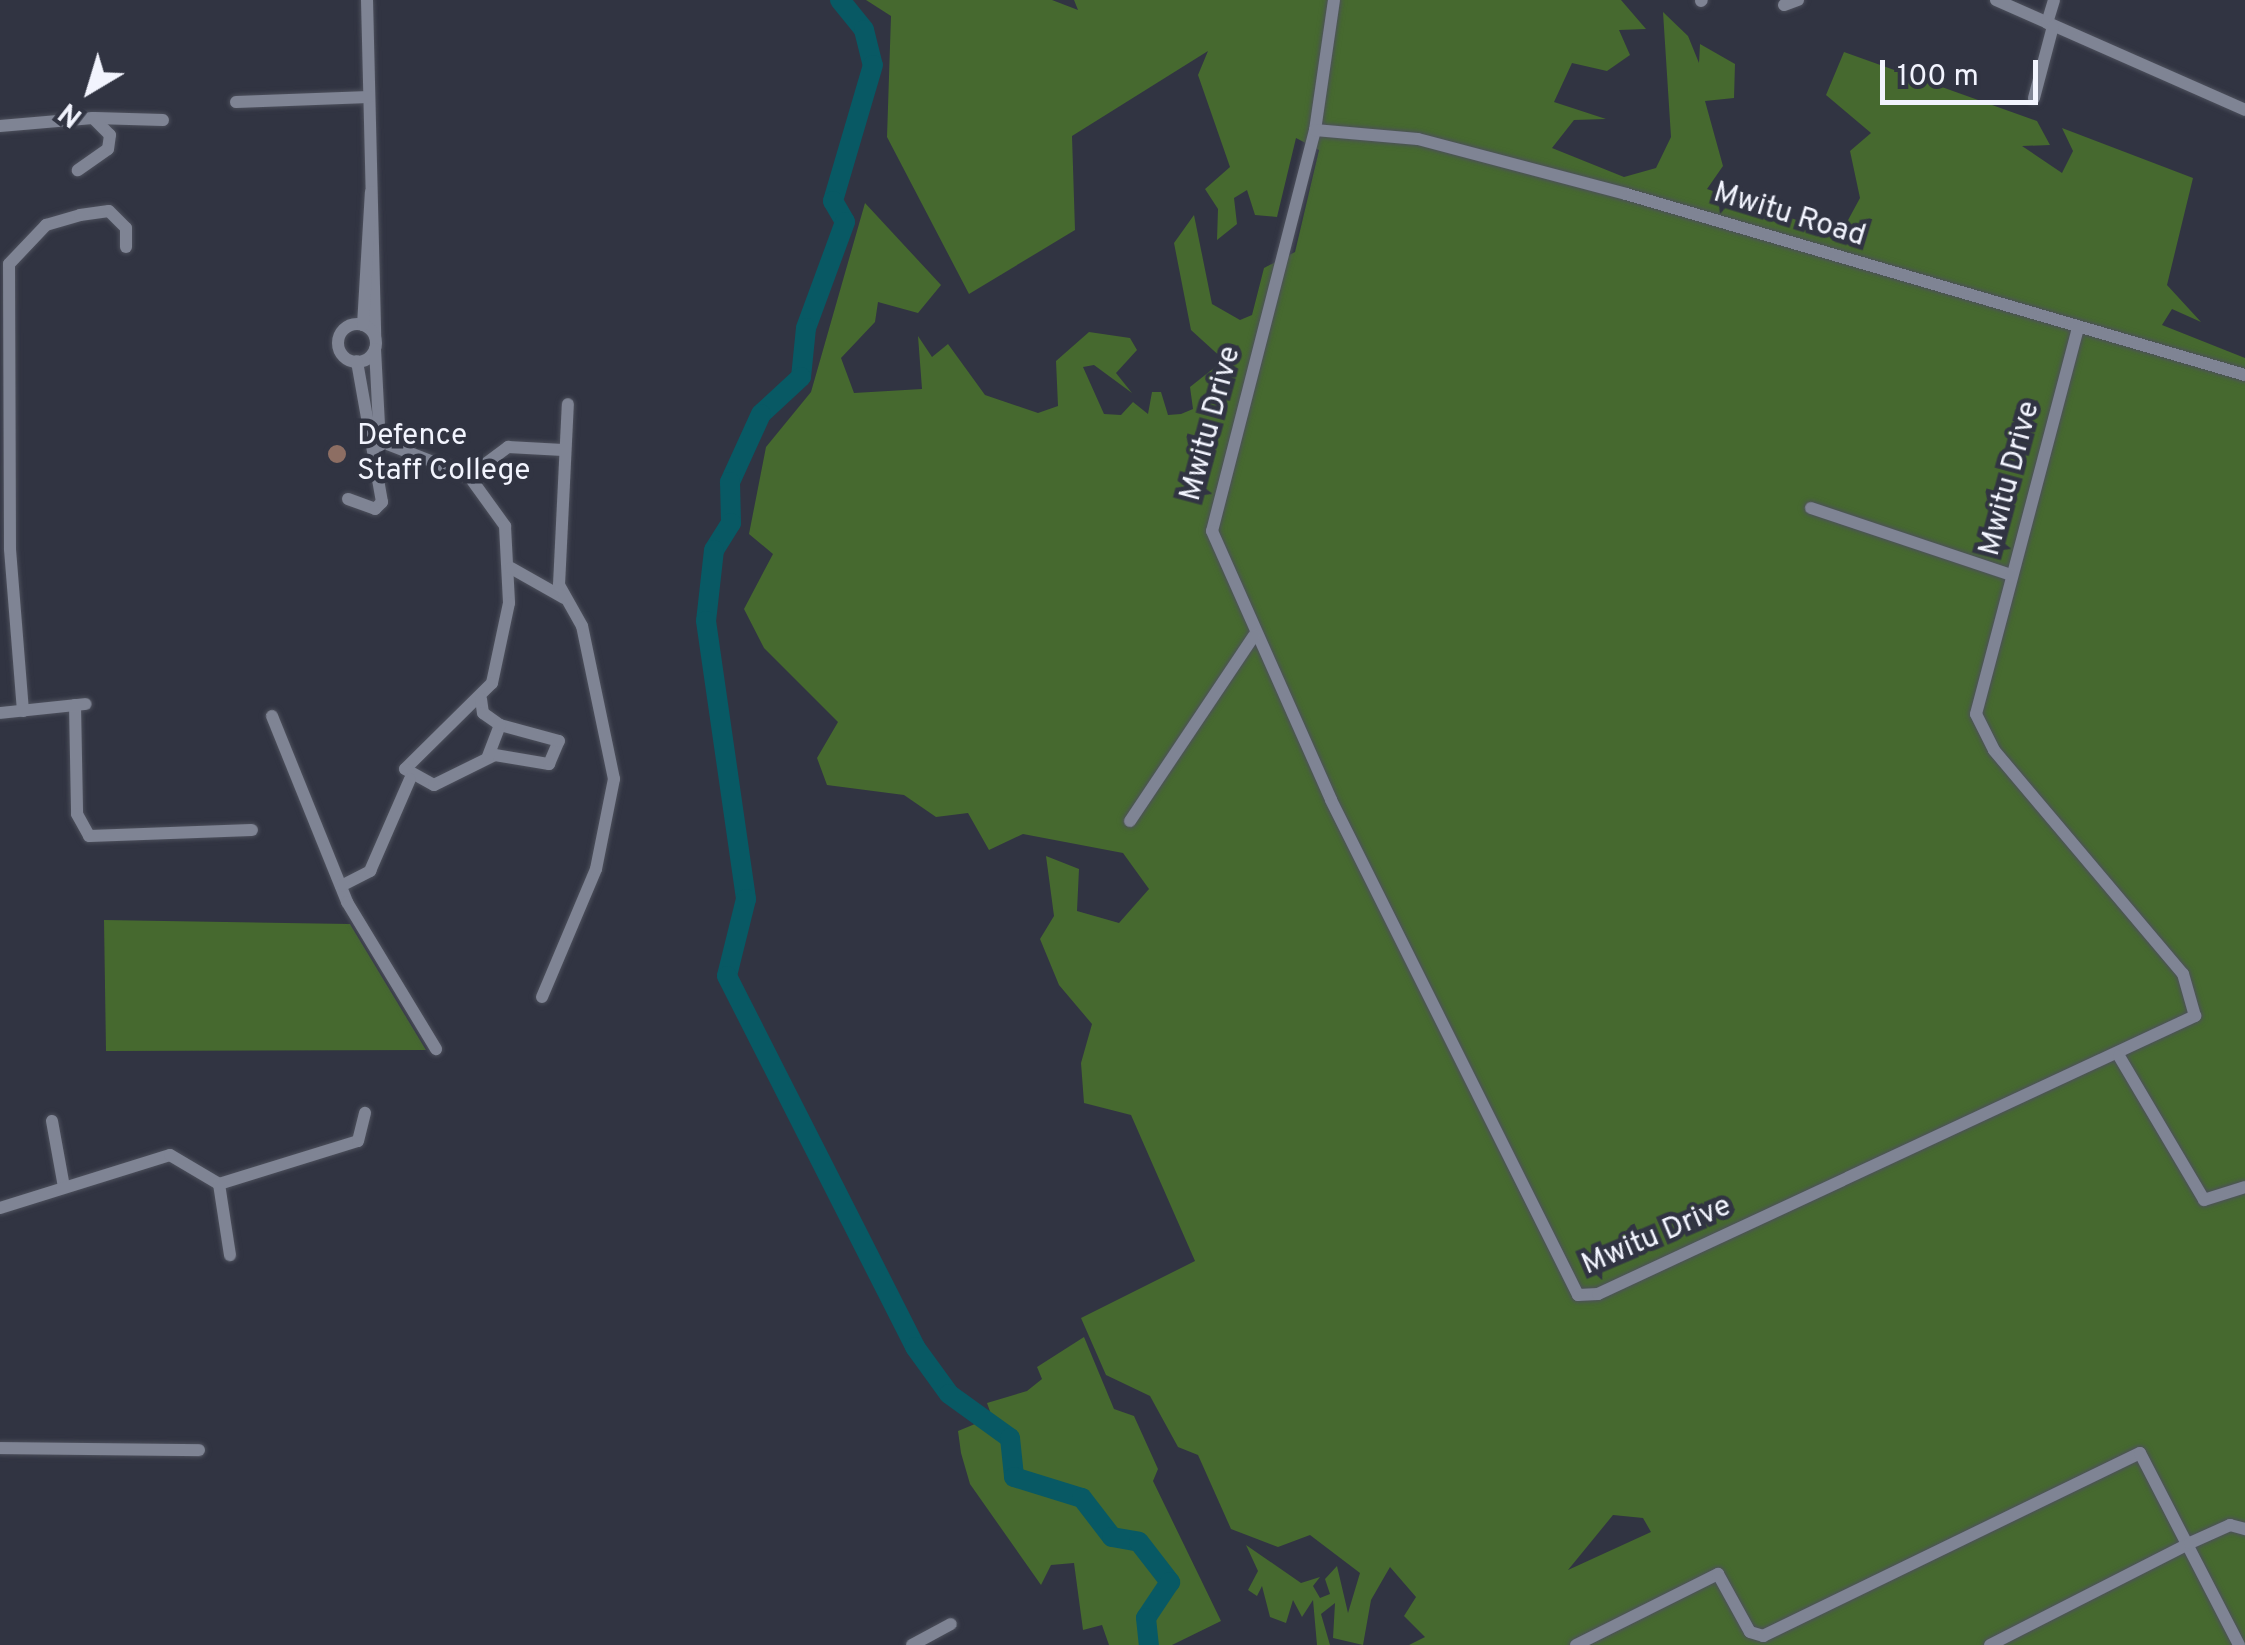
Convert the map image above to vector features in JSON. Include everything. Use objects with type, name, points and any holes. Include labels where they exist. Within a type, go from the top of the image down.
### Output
[{"type":"street","points":[[367,0],[375,343],[382,442],[376,462]]},
{"type":"street","name":"Mwitu Drive","points":[[1334,0],[1314,130],[1215,498],[1216,546],[1254,636],[1578,1296],[2182,1027],[2199,1008],[2183,974],[1981,732],[1977,698],[2077,330]]},
{"type":"street","points":[[1996,0],[2245,110]]},
{"type":"street","points":[[2034,98],[2054,0]]},
{"type":"street","points":[[236,102],[369,97]]},
{"type":"street","points":[[78,170],[108,149],[105,125],[93,118]]},
{"type":"street","points":[[0,126],[93,118],[163,120]]},
{"type":"street","name":"Mwitu Road","points":[[1314,130],[1418,139],[1626,194],[2077,330],[2245,376]]},
{"type":"street","points":[[371,192],[363,325],[375,343]]},
{"type":"street","points":[[23,710],[10,549],[9,264],[46,225],[80,214],[109,211],[126,228],[126,247]]},
{"type":"street","points":[[348,499],[375,510],[382,502],[357,362],[339,340],[363,325]]},
{"type":"street","points":[[357,362],[375,343]]},
{"type":"street","points":[[564,598],[563,450],[568,404]]},
{"type":"street","points":[[382,442],[469,476],[504,526],[511,568],[503,645],[481,698],[482,714],[500,726],[559,742],[556,759],[488,757],[434,785],[410,779]]},
{"type":"street","points":[[469,476],[508,448],[563,450]]},
{"type":"street","points":[[1811,508],[2010,575]]},
{"type":"street","points":[[511,568],[564,598],[582,626],[614,779],[596,869],[542,998]]},
{"type":"street","points":[[1130,821],[1254,636]]},
{"type":"street","points":[[342,886],[370,870],[410,779],[415,753],[481,698]]},
{"type":"street","points":[[0,713],[81,704],[78,814],[89,836],[252,830]]},
{"type":"street","points":[[272,716],[342,886],[436,1049]]},
{"type":"street","points":[[488,757],[500,726]]},
{"type":"street","points":[[521,755],[528,731]]},
{"type":"street","points":[[2118,1056],[2204,1200],[2245,1187]]},
{"type":"street","points":[[0,1208],[161,1153],[219,1184],[358,1141],[365,1113]]},
{"type":"street","points":[[52,1121],[64,1187]]},
{"type":"street","points":[[219,1184],[230,1256]]},
{"type":"street","points":[[0,1448],[199,1450]]},
{"type":"street","points":[[1576,1645],[1718,1574],[1750,1632],[1762,1636],[2140,1453],[2190,1543],[2239,1645]]},
{"type":"street","points":[[1990,1645],[2190,1543],[2230,1526],[2245,1530]]},
{"type":"street","points":[[912,1645],[951,1624]]},
{"type":"green space","points":[[866,0],[1052,0],[1078,10],[1074,0],[1621,0],[1646,29],[1619,30],[1630,55],[1607,71],[1572,63],[1554,102],[1606,119],[1574,120],[1552,148],[1624,177],[1656,168],[1671,137],[1663,12],[1688,36],[1699,63],[1700,44],[1735,64],[1734,98],[1705,101],[1723,166],[1707,189],[1840,235],[1860,198],[1850,151],[1871,133],[1826,95],[1844,52],[2037,121],[2050,145],[2022,146],[2062,173],[2073,151],[2062,128],[2193,178],[2167,285],[2201,322],[2172,309],[2162,325],[2245,358],[2245,1645],[1409,1645],[1425,1637],[1404,1616],[1416,1597],[1390,1567],[1371,1600],[1363,1645],[1333,1638],[1335,1603],[1321,1614],[1330,1645],[1317,1645],[1313,1600],[1302,1617],[1293,1600],[1286,1623],[1270,1617],[1262,1586],[1257,1596],[1248,1590],[1258,1571],[1246,1545],[1301,1583],[1320,1577],[1313,1586],[1320,1598],[1330,1594],[1325,1579],[1337,1566],[1348,1613],[1360,1573],[1310,1535],[1278,1547],[1231,1529],[1198,1455],[1178,1447],[1150,1396],[1106,1375],[1081,1318],[1195,1261],[1131,1115],[1084,1103],[1081,1063],[1092,1024],[1059,985],[1040,939],[1054,916],[1046,856],[1079,869],[1077,911],[1119,923],[1149,889],[1123,853],[1023,834],[989,850],[968,813],[936,817],[904,795],[827,785],[817,758],[838,722],[764,648],[744,609],[773,554],[749,534],[766,447],[811,392],[865,203],[941,285],[918,313],[878,302],[875,322],[841,358],[854,393],[922,389],[918,336],[932,357],[948,344],[985,395],[1038,413],[1058,406],[1056,361],[1089,332],[1130,338],[1137,350],[1116,373],[1132,393],[1094,365],[1083,367],[1104,414],[1121,415],[1133,402],[1148,414],[1152,392],[1161,392],[1168,415],[1181,414],[1193,409],[1190,387],[1224,360],[1191,330],[1174,243],[1194,215],[1212,304],[1240,320],[1252,315],[1264,268],[1295,252],[1319,150],[1296,138],[1277,217],[1255,215],[1247,190],[1234,198],[1237,224],[1217,240],[1218,209],[1205,189],[1230,167],[1198,75],[1208,51],[1072,136],[1075,230],[969,294],[887,137],[891,16]],"holes":[[[1613,1515],[1643,1518],[1651,1532],[1568,1570]]]},
{"type":"green space","points":[[104,920],[350,924],[426,1050],[106,1051]]},
{"type":"green space","points":[[1084,1337],[1114,1409],[1134,1416],[1158,1469],[1153,1481],[1221,1621],[1172,1645],[1109,1645],[1102,1625],[1083,1630],[1074,1563],[1051,1565],[1041,1585],[970,1484],[961,1453],[958,1431],[992,1417],[987,1403],[1027,1391],[1042,1379],[1037,1367]]},
{"type":"waterway","points":[[840,0],[864,30],[873,65],[833,201],[845,222],[806,328],[801,377],[761,414],[730,482],[731,523],[714,550],[706,621],[746,899],[727,976],[915,1347],[949,1394],[1010,1438],[1014,1477],[1082,1498],[1112,1537],[1139,1542],[1170,1582],[1146,1618],[1149,1645]]},
{"type":"place","name":"Defence Staff College","points":[[337,454]]}]
